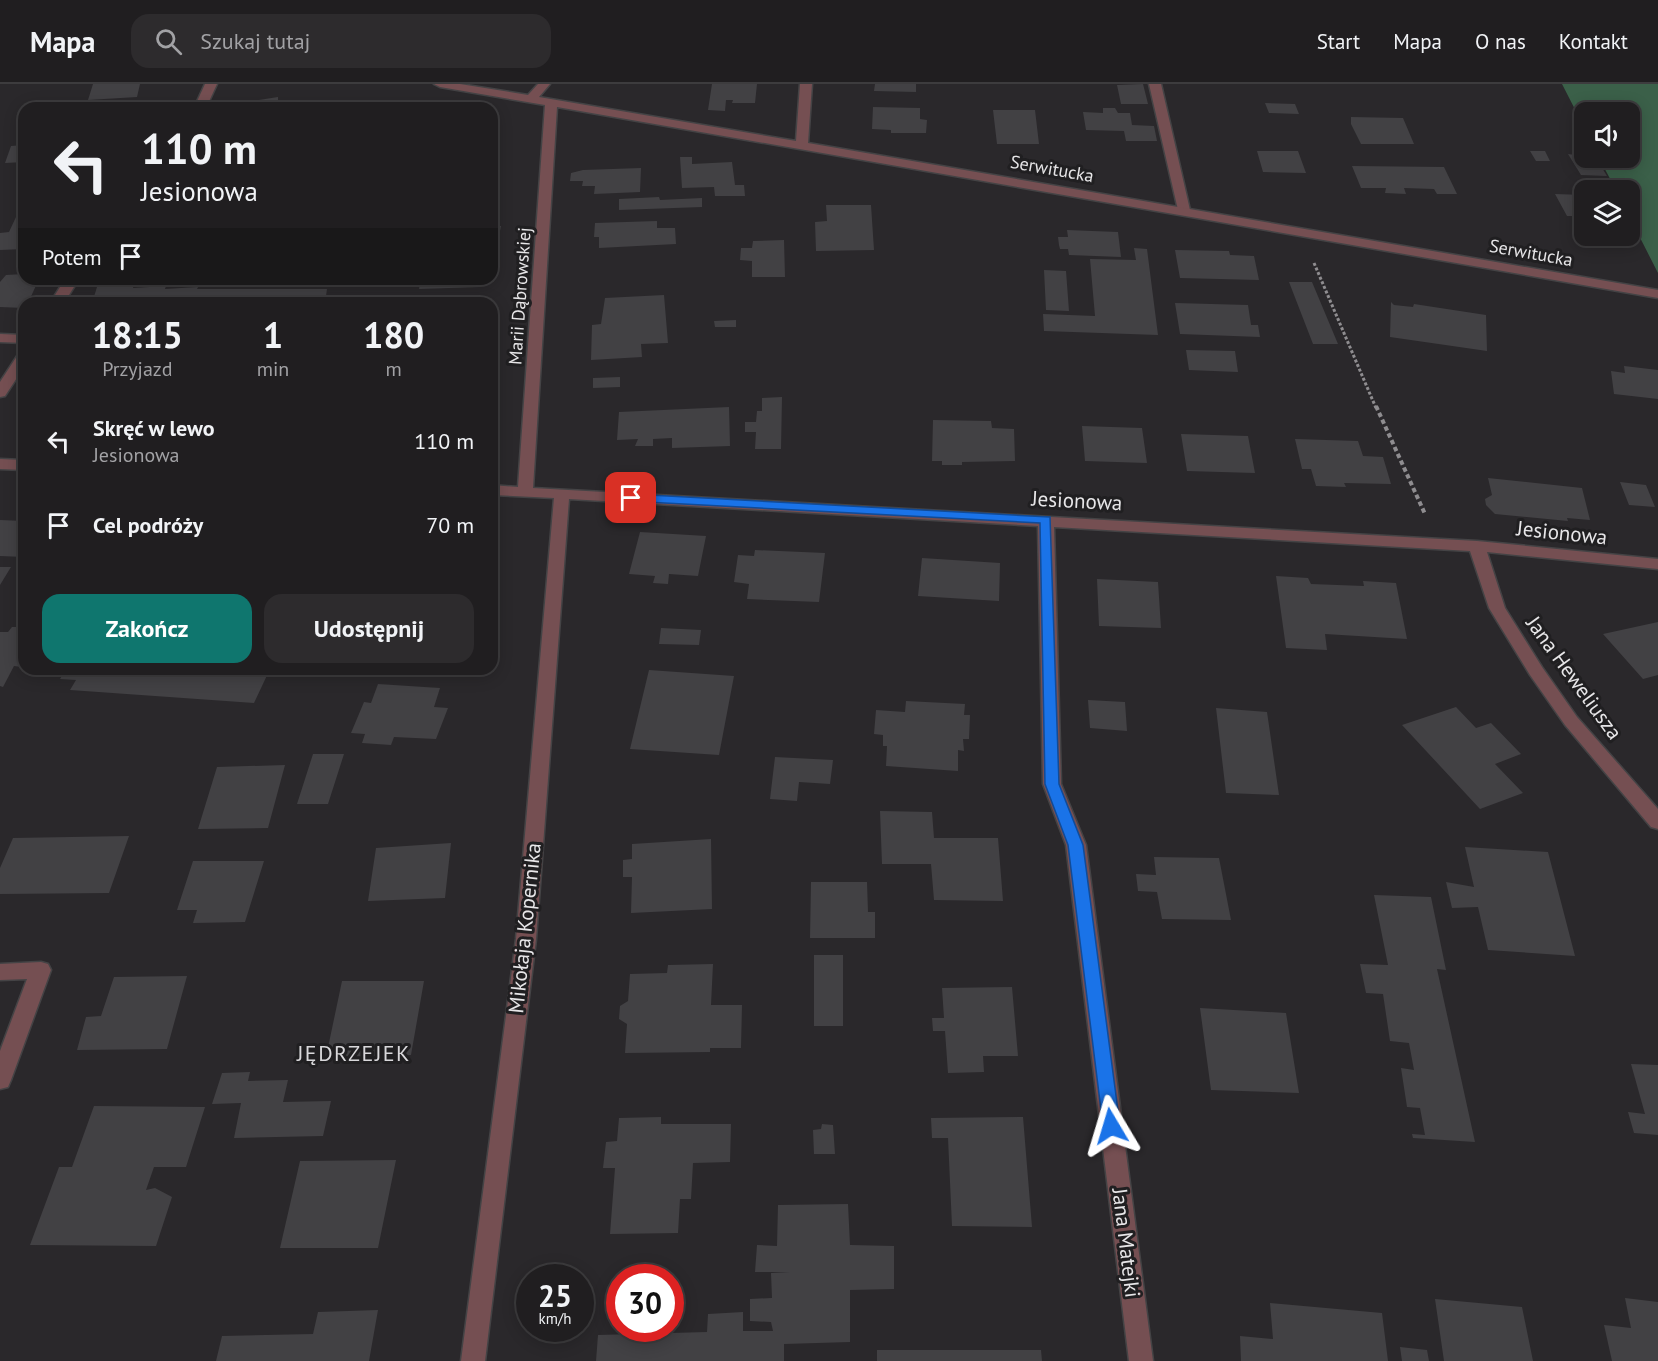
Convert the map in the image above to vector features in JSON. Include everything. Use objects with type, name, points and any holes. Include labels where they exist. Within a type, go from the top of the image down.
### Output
[{"type":"street","points":[[203,102],[211,84]]},
{"type":"street","name":"Serwitucka","points":[[440,84],[1184,210],[1658,294]]},
{"type":"street","points":[[530,100],[544,84]]},
{"type":"street","points":[[802,146],[806,84]]},
{"type":"street","points":[[1155,84],[1184,210]]},
{"type":"street","name":"Marii Dąbrowskiej","points":[[525,492],[551,104]]},
{"type":"street","points":[[0,338],[18,339]]},
{"type":"street","points":[[0,393],[18,365]]},
{"type":"street","points":[[0,464],[18,465]]},
{"type":"street","name":"Jesionowa","points":[[498,490],[1477,546],[1658,564]]},
{"type":"street","name":"Mikołaja Kopernika","points":[[473,1361],[526,939],[562,494]]},
{"type":"street","name":"Jana Matejki","points":[[1046,520],[1052,784],[1076,845],[1141,1361]]},
{"type":"street","name":"Jana Heweliusza","points":[[1477,546],[1497,608],[1536,671],[1571,720],[1658,822]]},
{"type":"street","points":[[0,972],[41,970],[0,1080]]},
{"type":"path","points":[[1311,256],[1391,442],[1440,544]]},
{"type":"green space","points":[[1562,84],[1658,84],[1658,273],[1640,238],[1640,180],[1611,180],[1604,168],[1640,168],[1640,102],[1574,102],[1574,107]]},
{"type":"building","points":[[93,84],[140,84],[137,97],[88,100]]},
{"type":"building","points":[[712,84],[757,84],[755,103],[732,103],[733,100],[726,100],[725,111],[708,110]]},
{"type":"building","points":[[875,84],[916,84],[916,92],[874,91]]},
{"type":"building","points":[[1143,84],[1148,104],[1121,104],[1117,85]]},
{"type":"building","points":[[278,97],[278,100],[299,102],[245,102]]},
{"type":"building","points":[[1265,103],[1295,104],[1299,114],[1269,113]]},
{"type":"building","points":[[873,107],[920,108],[920,119],[927,120],[926,133],[891,133],[891,130],[872,129]]},
{"type":"building","points":[[1103,108],[1115,108],[1118,113],[1130,113],[1132,125],[1154,126],[1157,141],[1126,141],[1124,131],[1086,130],[1083,112],[1103,113]]},
{"type":"building","points":[[993,110],[1035,110],[1039,144],[997,144]]},
{"type":"building","points":[[1351,117],[1403,118],[1414,144],[1361,144],[1351,124]]},
{"type":"building","points":[[18,145],[18,162],[5,163],[11,146]]},
{"type":"building","points":[[1257,151],[1298,151],[1306,173],[1263,172]]},
{"type":"building","points":[[1530,151],[1545,151],[1550,161],[1536,161]]},
{"type":"building","points":[[1568,154],[1574,155],[1574,164]]},
{"type":"building","points":[[680,157],[692,157],[692,164],[732,162],[735,185],[744,185],[745,196],[715,196],[714,187],[682,188]]},
{"type":"building","points":[[1352,166],[1444,167],[1457,194],[1437,194],[1434,189],[1404,188],[1406,194],[1385,193],[1386,188],[1361,188]]},
{"type":"building","points":[[641,168],[640,192],[594,194],[595,186],[582,186],[583,181],[570,181],[571,173],[583,170]]},
{"type":"building","points":[[1577,168],[1602,168],[1607,176],[1581,175]]},
{"type":"building","points":[[1555,194],[1574,195],[1574,216],[1567,216]]},
{"type":"building","points":[[659,197],[660,200],[702,198],[702,207],[619,210],[619,199]]},
{"type":"building","points":[[826,205],[871,205],[874,250],[816,251],[815,222],[827,221]]},
{"type":"building","points":[[18,217],[18,249],[0,250],[0,233],[9,232]]},
{"type":"building","points":[[657,221],[657,228],[675,228],[676,244],[599,248],[599,237],[594,237],[595,223]]},
{"type":"building","points":[[1067,230],[1118,232],[1121,257],[1069,255],[1068,249],[1060,249],[1058,237],[1068,237]]},
{"type":"building","points":[[784,240],[785,277],[752,277],[752,261],[740,260],[741,248],[752,248],[753,241]]},
{"type":"building","points":[[1134,248],[1147,249],[1158,335],[1044,331],[1043,314],[1095,316],[1090,259],[1136,260]]},
{"type":"building","points":[[1175,250],[1229,251],[1230,255],[1254,256],[1259,280],[1180,278]]},
{"type":"building","points":[[1044,270],[1066,271],[1069,311],[1046,310]]},
{"type":"building","points":[[18,274],[18,285],[36,285],[31,297],[18,297],[18,308],[0,307],[0,282],[6,275]]},
{"type":"building","points":[[1289,282],[1312,282],[1338,344],[1313,344]]},
{"type":"building","points":[[134,285],[133,288],[166,286],[165,289],[198,287],[197,289],[327,289],[326,297],[94,297],[97,287]]},
{"type":"building","points":[[420,285],[481,285],[481,287],[419,289]]},
{"type":"building","points":[[664,295],[668,343],[641,344],[642,357],[591,360],[592,325],[601,324],[605,298]]},
{"type":"building","points":[[1391,302],[1394,305],[1413,307],[1414,304],[1486,315],[1487,351],[1390,337]]},
{"type":"building","points":[[1175,303],[1248,305],[1251,325],[1258,325],[1260,337],[1180,334]]},
{"type":"building","points":[[736,320],[736,327],[715,327],[714,321]]},
{"type":"building","points":[[1186,350],[1235,351],[1238,372],[1189,370]]},
{"type":"building","points":[[1624,366],[1658,370],[1658,399],[1614,394],[1611,371],[1625,373]]},
{"type":"building","points":[[620,377],[620,387],[593,388],[593,378]]},
{"type":"building","points":[[782,397],[781,449],[755,449],[756,432],[745,432],[745,422],[756,422],[757,411],[762,411],[762,398]]},
{"type":"building","points":[[729,407],[730,446],[672,448],[672,438],[653,439],[653,446],[635,446],[638,439],[617,440],[619,412]]},
{"type":"building","points":[[933,420],[991,421],[992,428],[1014,429],[1015,461],[962,462],[962,465],[942,465],[942,461],[932,461]]},
{"type":"building","points":[[1082,426],[1142,428],[1147,463],[1085,461]]},
{"type":"building","points":[[1181,434],[1248,436],[1255,473],[1187,471]]},
{"type":"building","points":[[1295,439],[1358,441],[1363,456],[1383,457],[1391,484],[1344,483],[1346,487],[1316,486],[1311,469],[1302,469]]},
{"type":"building","points":[[1488,478],[1582,488],[1590,520],[1567,518],[1568,521],[1495,514],[1486,505],[1485,499],[1492,495]]},
{"type":"building","points":[[1620,482],[1646,485],[1655,507],[1629,505]]},
{"type":"building","points":[[0,520],[18,521],[18,557],[0,556]]},
{"type":"building","points":[[640,532],[706,536],[698,576],[669,574],[668,584],[653,583],[655,576],[629,574]]},
{"type":"building","points":[[755,550],[825,553],[819,602],[747,599],[749,584],[734,582],[738,555],[754,556]]},
{"type":"building","points":[[922,558],[1000,563],[999,601],[918,596]]},
{"type":"building","points":[[0,567],[11,567],[0,585]]},
{"type":"building","points":[[1276,576],[1308,578],[1311,584],[1364,586],[1363,581],[1396,583],[1407,639],[1325,634],[1327,650],[1286,648]]},
{"type":"building","points":[[1097,579],[1158,582],[1161,628],[1099,626]]},
{"type":"building","points":[[1658,622],[1658,675],[1643,679],[1603,634]]},
{"type":"building","points":[[12,627],[18,627],[18,666],[14,666],[3,687],[0,686],[0,632],[8,632]]},
{"type":"building","points":[[661,628],[701,630],[699,645],[659,644]]},
{"type":"building","points":[[649,670],[734,676],[719,755],[630,749]]},
{"type":"building","points":[[62,675],[267,675],[254,703],[70,690],[76,680],[60,679]]},
{"type":"building","points":[[378,684],[440,688],[434,707],[448,708],[436,739],[394,737],[391,745],[362,743],[365,734],[351,733],[364,702],[371,703]]},
{"type":"building","points":[[1088,700],[1125,702],[1127,731],[1090,728]]},
{"type":"building","points":[[906,701],[965,704],[964,715],[970,715],[969,739],[963,739],[964,751],[958,750],[958,771],[886,766],[887,746],[883,746],[883,735],[874,734],[876,710],[905,712]]},
{"type":"building","points":[[1456,707],[1476,728],[1491,723],[1521,754],[1495,764],[1523,793],[1480,809],[1402,725]]},
{"type":"building","points":[[1216,708],[1267,712],[1279,795],[1226,793]]},
{"type":"building","points":[[313,754],[344,754],[328,804],[297,804]]},
{"type":"building","points":[[775,757],[833,760],[830,784],[799,782],[797,801],[770,799]]},
{"type":"building","points":[[285,765],[268,828],[198,829],[217,767]]},
{"type":"building","points":[[880,811],[932,812],[934,838],[998,838],[1003,901],[934,900],[931,864],[882,864]]},
{"type":"building","points":[[129,836],[109,893],[0,894],[0,868],[13,838]]},
{"type":"building","points":[[711,839],[712,909],[631,913],[632,877],[623,877],[623,860],[632,859],[632,844]]},
{"type":"building","points":[[451,843],[445,898],[368,901],[376,848]]},
{"type":"building","points":[[1465,847],[1548,852],[1575,956],[1488,950],[1478,907],[1452,908],[1446,882],[1474,887]]},
{"type":"building","points":[[1154,857],[1219,858],[1231,920],[1162,919],[1157,892],[1138,891],[1136,874],[1156,875]]},
{"type":"building","points":[[193,861],[264,861],[245,922],[193,923],[197,910],[177,910]]},
{"type":"building","points":[[811,882],[867,882],[868,912],[875,912],[875,938],[810,938]]},
{"type":"building","points":[[1374,895],[1431,897],[1446,970],[1437,969],[1475,1142],[1413,1138],[1412,1134],[1425,1135],[1420,1108],[1407,1107],[1401,1068],[1414,1070],[1409,1043],[1390,1041],[1383,994],[1366,993],[1360,964],[1388,965]]},
{"type":"building","points":[[814,955],[843,955],[843,1026],[814,1026]]},
{"type":"building","points":[[713,964],[711,1005],[742,1005],[741,1048],[710,1048],[710,1052],[625,1053],[627,1024],[619,1019],[620,1006],[628,1001],[630,974],[667,973],[668,965]]},
{"type":"building","points":[[187,976],[167,1049],[77,1050],[86,1017],[101,1016],[114,977]]},
{"type":"building","points":[[342,981],[424,981],[411,1055],[326,1057]]},
{"type":"building","points":[[1012,987],[1018,1056],[983,1056],[984,1072],[948,1073],[945,1031],[933,1031],[932,1018],[944,1018],[942,988]]},
{"type":"building","points":[[1200,1008],[1286,1013],[1299,1093],[1211,1090]]},
{"type":"building","points":[[1631,1064],[1658,1065],[1658,1135],[1634,1133],[1628,1112],[1645,1114]]},
{"type":"building","points":[[250,1072],[248,1081],[288,1080],[283,1102],[331,1101],[323,1136],[234,1138],[241,1103],[212,1104],[222,1073]]},
{"type":"building","points":[[94,1106],[205,1107],[186,1167],[154,1167],[146,1190],[155,1188],[172,1197],[156,1246],[30,1245],[59,1167],[72,1167]]},
{"type":"building","points":[[661,1117],[661,1124],[731,1124],[730,1162],[693,1163],[691,1199],[680,1199],[678,1233],[610,1234],[615,1168],[603,1168],[606,1142],[617,1141],[619,1118]]},
{"type":"building","points":[[1023,1117],[1032,1227],[952,1226],[948,1138],[932,1138],[931,1118]]},
{"type":"building","points":[[822,1124],[833,1125],[835,1154],[814,1154],[813,1130],[821,1129]]},
{"type":"building","points":[[396,1160],[378,1248],[280,1248],[300,1161]]},
{"type":"building","points":[[848,1204],[850,1245],[894,1246],[894,1289],[850,1290],[850,1342],[784,1344],[784,1361],[596,1361],[598,1335],[606,1335],[606,1342],[684,1342],[684,1333],[707,1332],[708,1314],[743,1312],[743,1331],[773,1331],[771,1322],[750,1321],[750,1299],[772,1298],[771,1273],[790,1272],[755,1272],[757,1245],[777,1246],[778,1205]]},
{"type":"building","points":[[1625,1298],[1658,1302],[1658,1361],[1612,1361],[1604,1325],[1631,1328]]},
{"type":"building","points":[[1435,1299],[1522,1307],[1533,1361],[1444,1361]]},
{"type":"building","points":[[1270,1303],[1382,1313],[1388,1361],[1241,1361],[1240,1336],[1273,1339]]},
{"type":"building","points":[[378,1310],[369,1361],[216,1361],[222,1336],[313,1334],[318,1312]]},
{"type":"building","points":[[1400,1347],[1427,1350],[1429,1361],[1402,1361]]},
{"type":"building","points":[[877,1350],[1041,1350],[1042,1361],[877,1361]]},
{"type":"district","name":"JĘDRZEJEK","points":[[354,1053]]},
{"type":"route","points":[[631,498],[1046,520],[1052,784],[1076,845],[1111,1126]]}]
